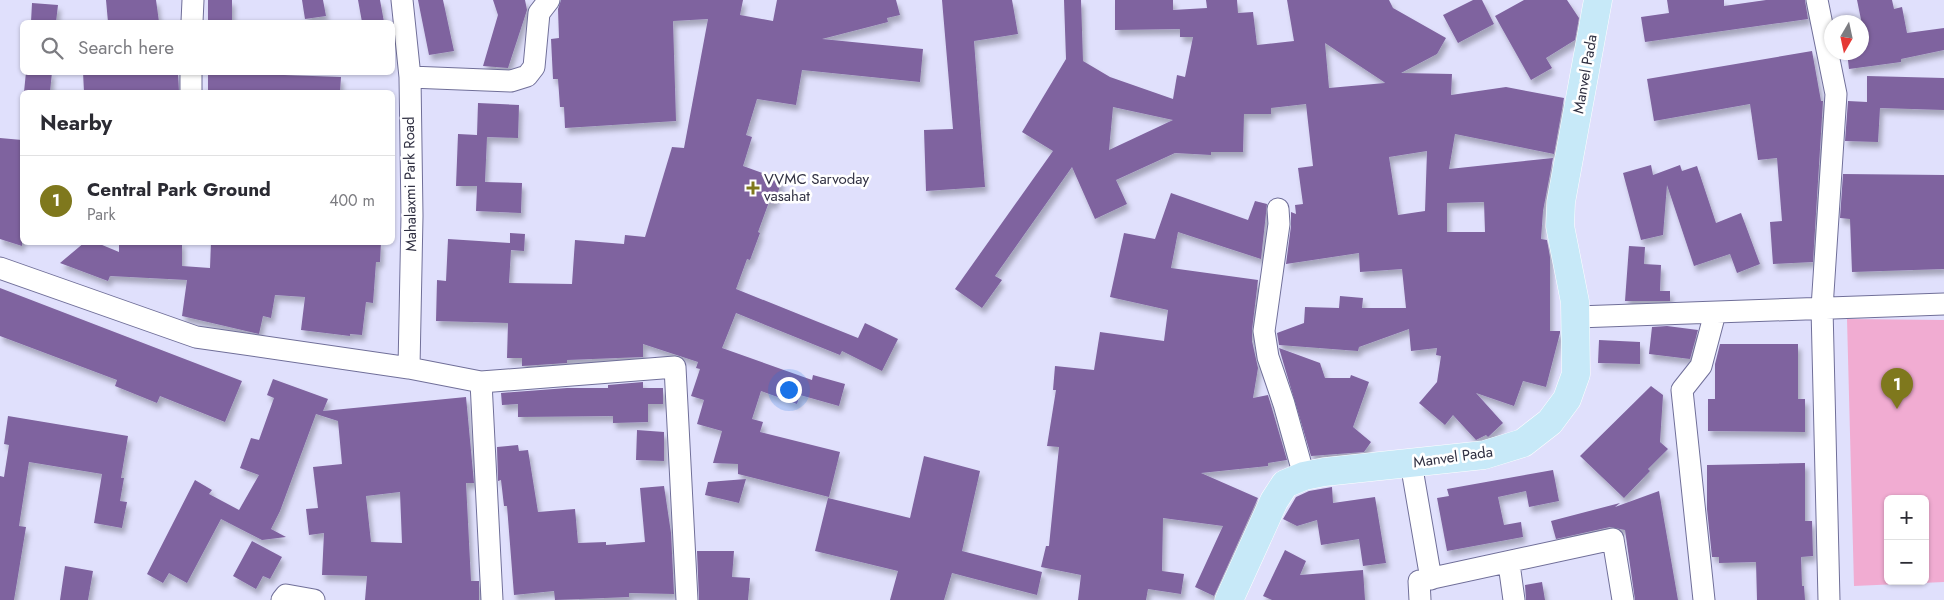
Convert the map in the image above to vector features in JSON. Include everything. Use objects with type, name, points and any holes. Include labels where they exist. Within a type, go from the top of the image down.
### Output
[{"type":"main road","name":"Manvel Pada","points":[[1229,600],[1274,500],[1286,484],[1304,476],[1484,455],[1523,443],[1550,422],[1567,399],[1576,374],[1576,317],[1560,226],[1561,202],[1598,0]]},
{"type":"street","points":[[192,20],[193,0]]},
{"type":"street","name":"Mahalaxmi Park Road","points":[[402,0],[410,78],[412,216],[409,368]]},
{"type":"street","points":[[410,78],[511,80],[528,76],[534,67],[539,13],[549,0]]},
{"type":"street","points":[[1817,0],[1836,94],[1822,308],[1829,600]]},
{"type":"street","points":[[191,75],[191,90]]},
{"type":"street","points":[[1278,209],[1278,233],[1264,331],[1268,357],[1284,404],[1304,476]]},
{"type":"street","points":[[0,268],[196,337],[409,368],[481,382],[675,368],[687,600]]},
{"type":"street","points":[[1576,317],[1944,304]]},
{"type":"street","points":[[1704,600],[1682,390],[1701,366],[1715,313]]},
{"type":"street","points":[[481,382],[492,600]]},
{"type":"street","points":[[1411,463],[1431,579]]},
{"type":"street","points":[[1420,600],[1419,581],[1509,564],[1613,539],[1622,600]]},
{"type":"street","points":[[1509,564],[1514,600]]},
{"type":"street","points":[[282,600],[286,595],[314,600]]},
{"type":"shaded area","points":[[1847,319],[1944,320],[1944,582],[1929,583],[1929,495],[1884,495],[1884,585],[1854,586]]},
{"type":"building","points":[[106,0],[156,0],[159,20],[108,20]]},
{"type":"building","points":[[208,0],[232,0],[232,20],[208,20]]},
{"type":"building","points":[[302,0],[323,0],[326,16],[305,19]]},
{"type":"building","points":[[358,0],[380,0],[384,20],[362,20]]},
{"type":"building","points":[[418,0],[443,0],[454,51],[429,55]]},
{"type":"building","points":[[493,0],[525,0],[527,10],[508,68],[483,66],[498,15]]},
{"type":"building","points":[[561,0],[743,0],[740,15],[773,21],[777,0],[896,0],[900,15],[887,18],[888,22],[822,39],[923,49],[920,82],[802,70],[796,105],[757,99],[746,135],[752,137],[743,166],[782,180],[774,204],[769,202],[750,260],[747,259],[736,289],[858,338],[865,323],[898,339],[882,371],[842,351],[840,355],[736,313],[722,348],[812,380],[813,375],[845,384],[839,406],[800,395],[797,404],[761,391],[752,419],[763,422],[760,432],[840,452],[829,497],[738,474],[738,464],[713,463],[722,431],[697,424],[704,400],[691,396],[700,369],[696,368],[698,362],[643,344],[643,357],[567,360],[567,363],[522,366],[522,358],[507,358],[508,323],[436,321],[437,280],[446,281],[448,239],[510,243],[510,233],[525,234],[524,251],[511,250],[509,283],[572,284],[575,240],[624,244],[625,235],[645,237],[672,147],[684,148],[708,19],[673,21],[676,121],[565,128],[564,107],[560,107],[558,79],[553,79],[551,39],[559,38],[558,9]]},
{"type":"building","points":[[942,0],[1012,0],[1018,34],[974,41],[985,187],[926,191],[924,130],[953,129]]},
{"type":"building","points":[[1064,0],[1081,0],[1083,61],[1110,77],[1173,99],[1177,75],[1185,77],[1193,37],[1180,37],[1180,29],[1115,30],[1115,0],[1173,0],[1173,10],[1207,8],[1206,0],[1237,0],[1238,13],[1253,12],[1257,45],[1294,41],[1287,0],[1389,0],[1393,8],[1446,38],[1437,54],[1401,73],[1452,74],[1451,95],[1506,87],[1564,98],[1554,154],[1455,134],[1449,169],[1553,158],[1543,211],[1541,239],[1547,240],[1550,257],[1550,331],[1560,331],[1560,333],[1546,387],[1523,381],[1514,406],[1476,393],[1503,423],[1488,437],[1486,435],[1476,440],[1453,415],[1445,425],[1419,403],[1437,382],[1441,356],[1436,355],[1437,348],[1411,351],[1409,329],[1359,347],[1358,351],[1279,345],[1277,333],[1304,323],[1305,307],[1339,308],[1340,296],[1363,298],[1362,308],[1406,308],[1402,269],[1360,272],[1359,253],[1286,264],[1291,212],[1296,214],[1295,205],[1303,204],[1298,168],[1313,166],[1306,104],[1271,108],[1271,114],[1244,114],[1243,152],[1211,152],[1211,155],[1175,153],[1116,180],[1127,204],[1095,219],[1072,167],[995,276],[1002,280],[982,308],[955,289],[1053,151],[1022,132],[1066,59]],"holes":[[[1325,43],[1385,83],[1329,88]],[[1113,107],[1173,120],[1109,150]],[[1427,151],[1425,211],[1398,215],[1389,157]],[[1484,202],[1485,232],[1447,232],[1447,203]]]},
{"type":"building","points":[[1473,0],[1482,0],[1494,24],[1458,43],[1443,15]]},
{"type":"building","points":[[1524,0],[1567,0],[1579,18],[1575,40],[1546,58],[1552,68],[1531,80],[1495,16]]},
{"type":"building","points":[[1667,0],[1724,0],[1724,6],[1766,0],[1805,0],[1808,19],[1645,42],[1641,17],[1669,13]]},
{"type":"building","points":[[1857,0],[1892,0],[1894,9],[1902,7],[1907,33],[1944,28],[1944,50],[1901,59],[1901,62],[1849,69],[1848,60],[1869,60],[1869,15],[1860,15]]},
{"type":"building","points":[[32,3],[58,5],[56,20],[31,20]]},
{"type":"building","points":[[1812,51],[1821,101],[1823,101],[1813,262],[1773,264],[1770,222],[1782,221],[1777,158],[1758,160],[1750,104],[1654,121],[1647,79]]},
{"type":"building","points":[[26,75],[52,75],[50,90],[24,90]]},
{"type":"building","points":[[83,75],[178,75],[179,90],[84,90]]},
{"type":"building","points":[[208,75],[341,77],[340,90],[208,90]]},
{"type":"building","points":[[1867,76],[1944,78],[1944,110],[1880,108],[1878,142],[1845,141],[1848,101],[1867,102]]},
{"type":"building","points":[[478,103],[519,105],[518,138],[487,137],[485,182],[522,183],[521,213],[476,211],[477,186],[456,186],[458,134],[477,135]]},
{"type":"building","points":[[0,138],[20,140],[20,245],[22,246],[0,239]]},
{"type":"building","points":[[1651,165],[1653,175],[1680,165],[1682,171],[1697,166],[1716,223],[1741,213],[1760,264],[1737,273],[1730,254],[1694,266],[1667,185],[1663,235],[1641,240],[1623,173]]},
{"type":"building","points":[[1843,174],[1944,175],[1944,269],[1852,272],[1850,219],[1840,218]]},
{"type":"building","points":[[1171,193],[1248,220],[1255,201],[1267,204],[1261,259],[1178,232],[1171,268],[1258,280],[1252,330],[1252,341],[1258,368],[1253,398],[1268,395],[1287,460],[1268,463],[1268,466],[1201,473],[1258,498],[1214,596],[1195,587],[1223,526],[1163,518],[1162,571],[1184,574],[1181,594],[1148,589],[1146,600],[1078,600],[1081,575],[1041,567],[1046,546],[1049,546],[1059,447],[1047,446],[1056,390],[1053,390],[1055,366],[1094,370],[1100,332],[1164,341],[1168,310],[1110,297],[1124,233],[1155,239]]},
{"type":"building","points":[[81,245],[102,245],[119,252],[119,245],[182,245],[182,266],[210,268],[211,245],[381,245],[380,262],[376,262],[373,303],[366,302],[362,335],[350,334],[350,336],[301,330],[305,297],[275,295],[271,318],[263,316],[259,334],[182,316],[187,280],[110,276],[108,281],[60,263]]},
{"type":"building","points":[[1629,246],[1645,247],[1644,264],[1661,265],[1660,291],[1670,291],[1670,301],[1625,301]]},
{"type":"building","points":[[0,288],[242,381],[225,422],[160,396],[157,403],[115,386],[117,380],[0,336]]},
{"type":"building","points":[[1667,326],[1698,330],[1690,359],[1649,354],[1652,327]]},
{"type":"building","points":[[1599,340],[1640,342],[1640,364],[1598,363]]},
{"type":"building","points":[[1720,344],[1798,344],[1798,399],[1805,399],[1805,432],[1708,431],[1708,399],[1715,399],[1715,364]]},
{"type":"building","points":[[1279,348],[1320,363],[1325,378],[1350,378],[1351,375],[1369,382],[1353,427],[1371,442],[1364,452],[1311,456]]},
{"type":"building","points":[[273,379],[328,399],[323,411],[466,397],[474,483],[466,483],[471,581],[479,581],[479,600],[365,600],[367,576],[322,575],[324,533],[309,535],[306,509],[318,508],[313,467],[342,464],[338,421],[316,414],[280,511],[271,529],[286,537],[262,540],[221,519],[187,583],[169,573],[163,583],[147,574],[195,480],[212,490],[209,494],[239,510],[259,475],[240,468],[251,438],[259,440],[274,398],[267,395]],"holes":[[[400,492],[402,543],[371,542],[366,496]]]},
{"type":"building","points":[[643,382],[643,388],[663,388],[663,404],[648,404],[648,422],[613,423],[613,416],[518,417],[518,404],[502,405],[501,393],[567,388],[608,388],[608,385]]},
{"type":"building","points":[[1651,386],[1663,395],[1660,442],[1668,449],[1648,469],[1650,471],[1624,498],[1580,456]]},
{"type":"building","points":[[8,416],[128,436],[121,478],[124,478],[120,501],[127,502],[122,528],[94,523],[102,474],[29,462],[19,526],[26,527],[14,600],[0,600],[0,476],[4,477],[9,445],[4,444]]},
{"type":"building","points":[[637,430],[664,432],[664,461],[636,460]]},
{"type":"building","points":[[518,445],[519,451],[528,450],[538,512],[575,509],[578,543],[606,542],[606,545],[645,542],[640,488],[664,486],[671,533],[674,594],[629,593],[629,597],[555,600],[554,591],[514,595],[507,506],[504,506],[501,480],[498,481],[497,447]]},
{"type":"building","points":[[924,456],[980,471],[962,551],[1042,572],[1037,595],[952,573],[944,600],[890,600],[898,571],[815,551],[828,498],[910,518]]},
{"type":"building","points":[[1805,463],[1805,521],[1812,521],[1813,556],[1801,557],[1802,586],[1804,586],[1805,600],[1757,600],[1756,562],[1719,563],[1719,557],[1712,557],[1707,509],[1707,465]]},
{"type":"building","points":[[1553,470],[1559,501],[1529,507],[1526,491],[1498,497],[1504,525],[1521,522],[1523,537],[1447,551],[1437,498],[1449,496],[1447,489]]},
{"type":"building","points":[[746,479],[739,503],[705,495],[708,482]]},
{"type":"building","points":[[1332,487],[1333,503],[1375,497],[1386,563],[1363,566],[1359,539],[1321,545],[1317,520],[1297,526],[1283,519],[1296,497],[1309,491]]},
{"type":"building","points":[[1659,491],[1678,600],[1635,600],[1625,530],[1610,527],[1556,539],[1551,521],[1620,503],[1615,507]]},
{"type":"building","points":[[252,541],[282,557],[270,579],[263,576],[256,589],[233,576]]},
{"type":"building","points":[[1285,550],[1306,561],[1300,575],[1363,570],[1365,600],[1272,600],[1263,596]]},
{"type":"building","points":[[697,551],[734,551],[732,577],[750,578],[748,600],[699,600]]},
{"type":"building","points":[[65,566],[93,571],[88,600],[60,600]]},
{"type":"building","points":[[1542,582],[1545,600],[1526,600],[1525,585]]},
{"type":"place","name":"VVMC Sarvoday vasahat","points":[[753,188]]},
{"type":"place","name":"Central Park Ground","points":[[1897,409]]}]
